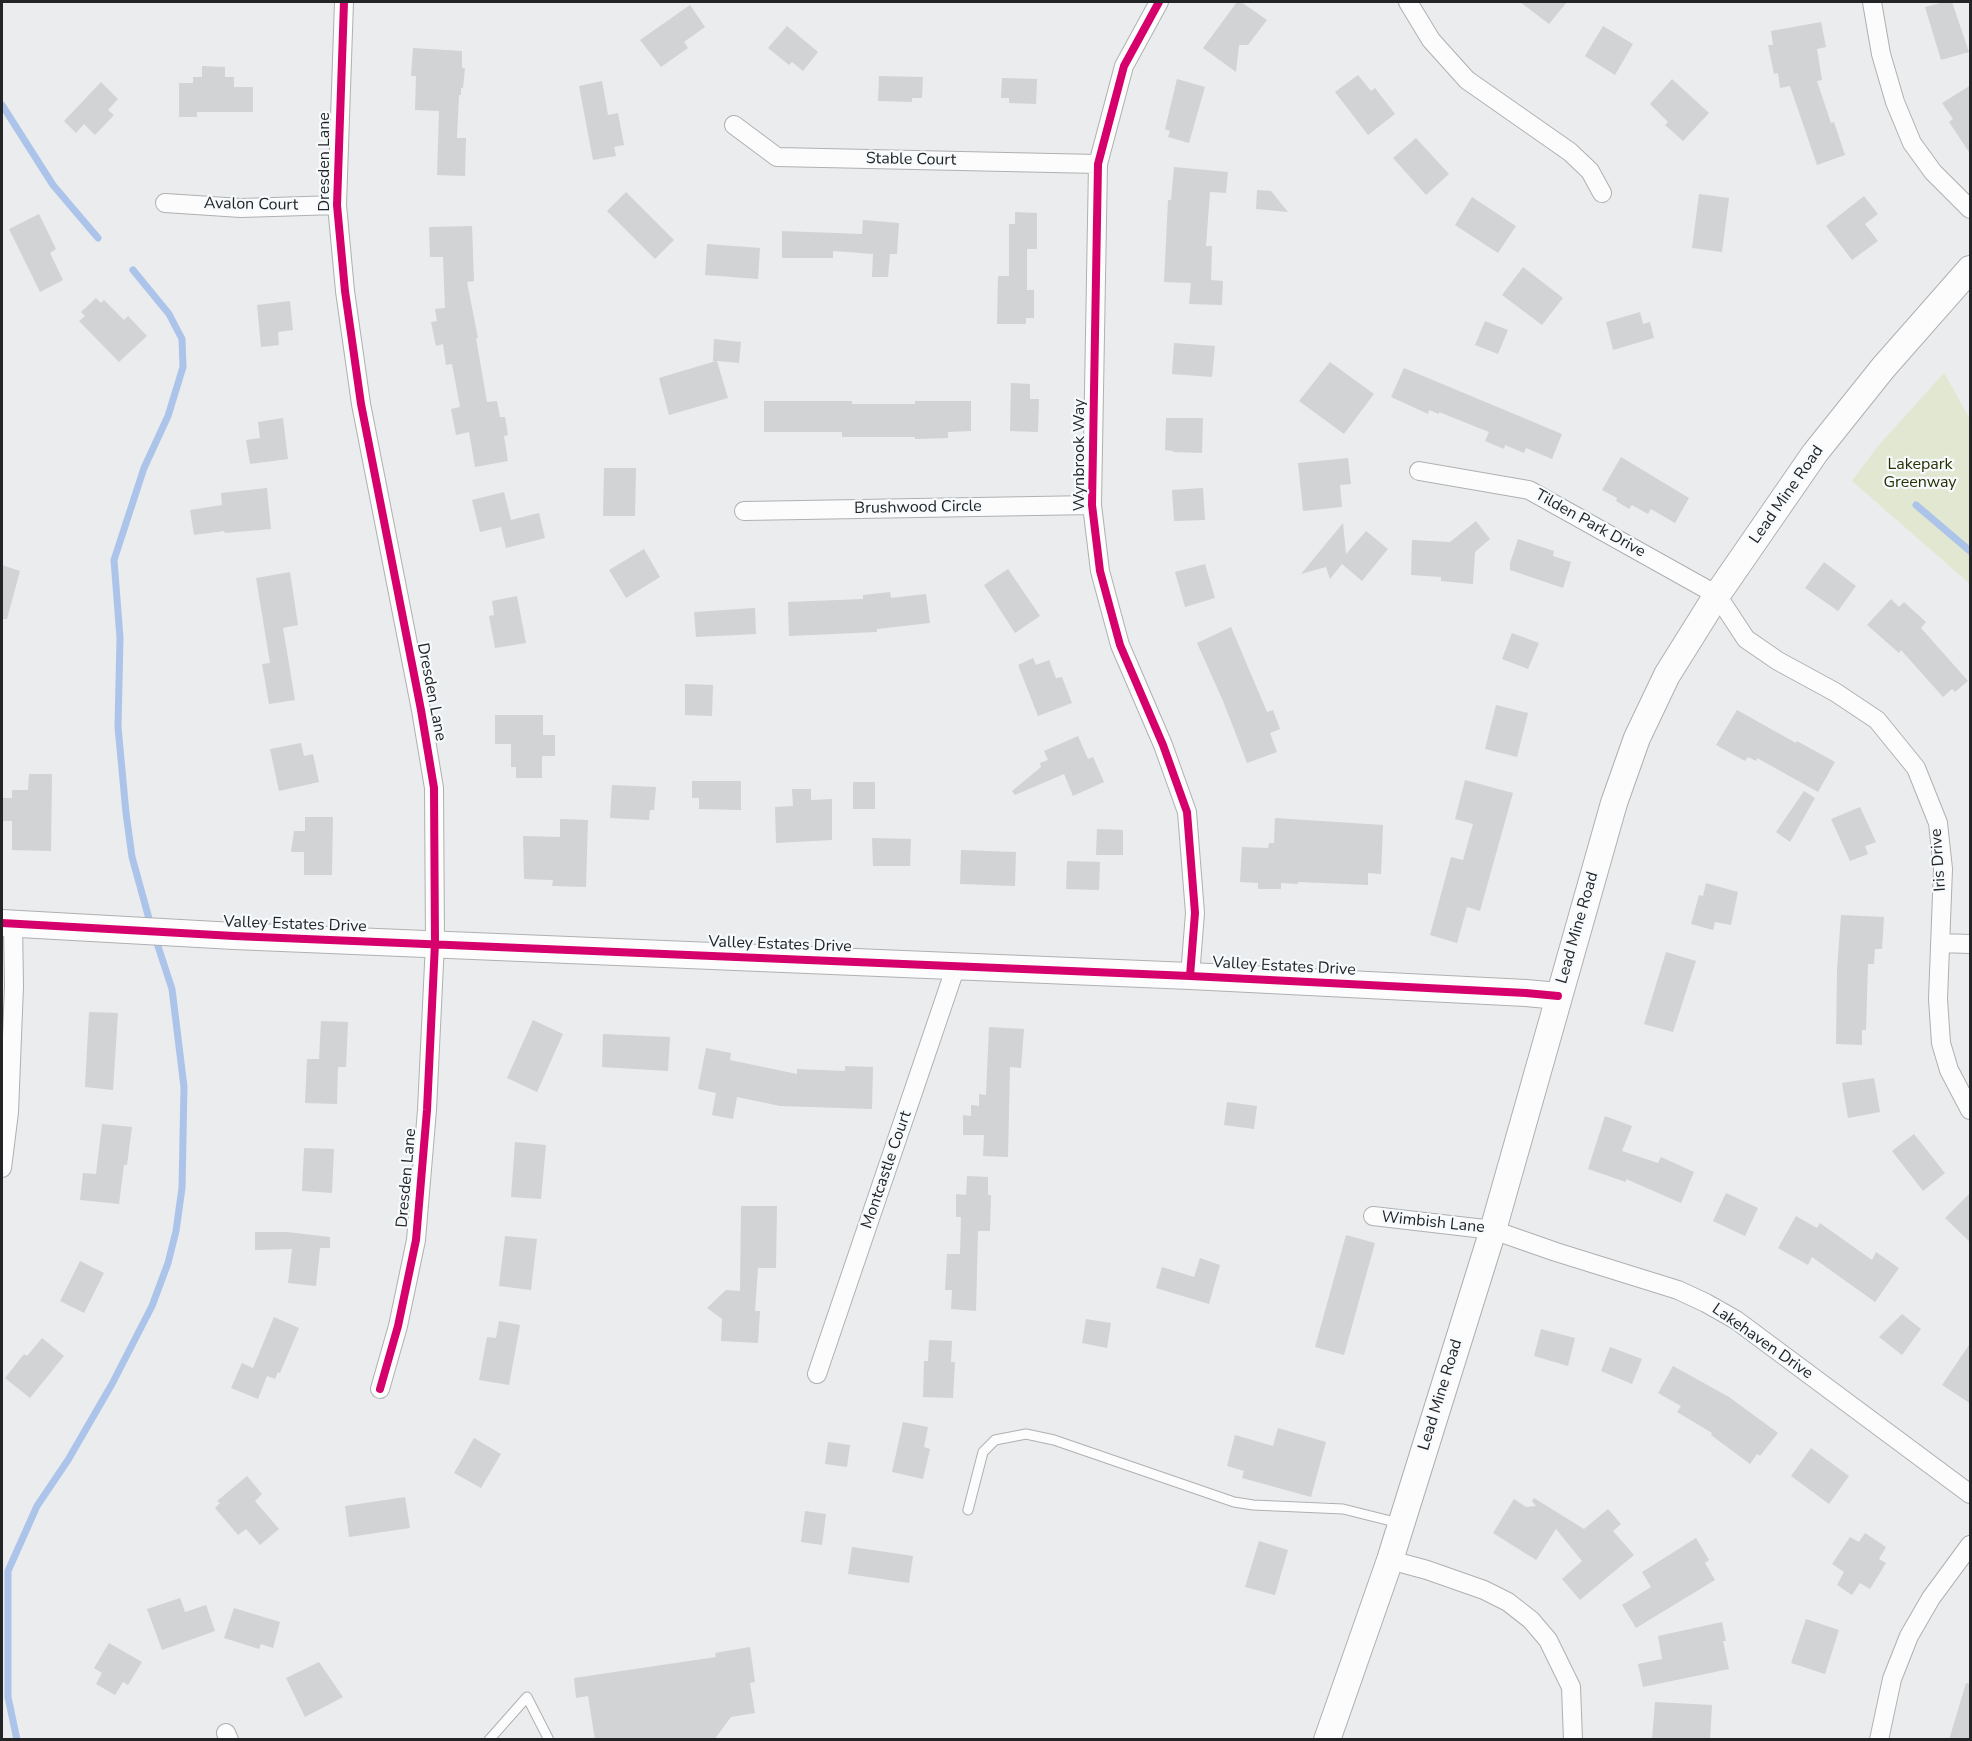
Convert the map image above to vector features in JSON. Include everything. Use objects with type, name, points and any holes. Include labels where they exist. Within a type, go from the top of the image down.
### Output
[{"type":"main road","name":"Lead Mine Road","points":[[1327,1740],[1390,1560],[1492,1230],[1614,803],[1637,738],[1667,675],[1717,595],[1815,453],[1883,369],[1971,269]]},
{"type":"main road","name":"Valley Estates Drive","points":[[7,923],[234,936],[1190,976],[1558,996]]},
{"type":"street","name":"Dresden Lane","points":[[344,2],[338,205],[345,291],[358,388],[434,788],[435,943],[427,1110],[416,1240],[398,1326],[380,1389]]},
{"type":"street","name":"Wynbrook Way","points":[[1159,2],[1124,66],[1098,164],[1092,505],[1100,571],[1120,645],[1163,745],[1187,812],[1195,913],[1190,976]]},
{"type":"street","points":[[1408,2],[1431,40],[1467,80],[1570,152],[1590,171],[1602,193]]},
{"type":"street","points":[[1872,2],[1881,54],[1895,102],[1912,143],[1933,172],[1971,209]]},
{"type":"street","name":"Stable Court","points":[[734,125],[777,157],[1098,164]]},
{"type":"street","name":"Avalon Court","points":[[165,202],[241,208],[338,205]]},
{"type":"street","name":"Tilden Park Drive","points":[[1419,471],[1529,490],[1717,595]]},
{"type":"street","name":"Brushwood Circle","points":[[744,511],[1092,505]]},
{"type":"street","name":"Iris Drive","points":[[1717,595],[1746,639],[1778,661],[1835,692],[1877,720],[1916,768],[1938,823],[1943,869],[1938,999],[1941,1043],[1949,1070],[1971,1110]]},
{"type":"street","points":[[2,1168],[9,1112],[14,986],[7,923]]},
{"type":"street","points":[[1940,943],[1971,944]]},
{"type":"street","name":"Montcastle Court","points":[[817,1374],[956,966]]},
{"type":"street","name":"Wimbish Lane","points":[[1373,1216],[1492,1230]]},
{"type":"street","name":"Lakehaven Drive","points":[[1492,1230],[1678,1290],[1706,1303],[1736,1320],[1971,1494]]},
{"type":"street","points":[[1879,1740],[1892,1678],[1909,1636],[1931,1598],[1971,1545]]},
{"type":"street","points":[[1390,1560],[1484,1590],[1508,1602],[1531,1620],[1548,1640],[1571,1687],[1573,1740]]},
{"type":"lane","points":[[968,1510],[983,1452],[995,1440],[1026,1434],[1054,1440],[1234,1502],[1343,1509],[1401,1523]]},
{"type":"lane","points":[[489,1740],[527,1697],[549,1740]]},
{"type":"green space","name":"Lakepark Greenway","points":[[1944,373],[1970,419],[1970,584],[1852,481],[1878,446]]},
{"type":"building","points":[[1237,2],[1241,2],[1267,20],[1248,45],[1239,45],[1236,72],[1203,48]]},
{"type":"building","points":[[1520,2],[1567,2],[1549,24]]},
{"type":"building","points":[[1952,2],[1969,52],[1941,60],[1925,7]]},
{"type":"building","points":[[690,5],[705,27],[684,42],[688,48],[661,67],[640,40]]},
{"type":"building","points":[[1821,22],[1826,47],[1817,49],[1822,80],[1817,81],[1845,155],[1817,165],[1790,86],[1780,88],[1778,73],[1774,74],[1768,45],[1773,45],[1771,31]]},
{"type":"building","points":[[787,26],[818,52],[803,71],[792,62],[789,65],[768,48]]},
{"type":"building","points":[[1603,26],[1633,44],[1615,75],[1585,56]]},
{"type":"building","points":[[413,48],[462,51],[462,68],[465,68],[463,88],[459,95],[457,138],[466,138],[465,176],[437,175],[439,111],[415,110],[416,76],[411,76]]},
{"type":"building","points":[[202,66],[225,67],[225,77],[234,77],[234,87],[253,87],[253,112],[197,112],[197,117],[179,117],[179,83],[193,83],[193,77],[202,77]]},
{"type":"building","points":[[1358,75],[1371,91],[1375,88],[1395,114],[1368,135],[1335,92]]},
{"type":"building","points":[[879,76],[923,77],[922,98],[912,98],[912,102],[878,101]]},
{"type":"building","points":[[1002,78],[1037,79],[1036,104],[1009,103],[1009,98],[1001,98]]},
{"type":"building","points":[[1177,79],[1205,87],[1189,143],[1168,137],[1170,131],[1165,129]]},
{"type":"building","points":[[1672,79],[1709,113],[1683,141],[1665,125],[1668,122],[1650,104]]},
{"type":"building","points":[[602,81],[608,115],[618,113],[624,145],[614,147],[616,156],[593,160],[579,86]]},
{"type":"building","points":[[101,82],[118,99],[108,110],[114,115],[95,135],[84,124],[76,133],[64,121]]},
{"type":"building","points":[[1971,85],[1971,155],[1949,122],[1953,119],[1942,103]]},
{"type":"building","points":[[1416,138],[1449,174],[1426,195],[1393,158]]},
{"type":"building","points":[[1174,167],[1228,172],[1226,193],[1210,192],[1206,246],[1212,246],[1211,280],[1223,281],[1222,305],[1189,304],[1191,283],[1164,282],[1168,200],[1171,200]]},
{"type":"building","points":[[1257,190],[1271,191],[1288,212],[1256,209]]},
{"type":"building","points":[[626,192],[674,240],[655,259],[607,211]]},
{"type":"building","points":[[1699,194],[1729,198],[1722,252],[1692,248]]},
{"type":"building","points":[[1864,196],[1878,214],[1865,224],[1878,241],[1852,260],[1826,226]]},
{"type":"building","points":[[1472,197],[1516,226],[1498,253],[1455,225]]},
{"type":"building","points":[[1015,212],[1037,213],[1037,249],[1027,249],[1027,290],[1034,290],[1034,318],[1026,318],[1026,324],[997,324],[998,276],[1009,276],[1009,224],[1015,224]]},
{"type":"building","points":[[39,214],[56,249],[50,253],[63,280],[40,292],[9,229]]},
{"type":"building","points":[[863,220],[899,223],[897,254],[890,254],[888,277],[872,277],[873,254],[833,251],[833,258],[782,258],[782,231],[862,234]]},
{"type":"building","points":[[472,226],[474,281],[467,282],[487,402],[497,401],[500,417],[505,417],[508,435],[504,436],[508,461],[475,467],[469,432],[456,435],[451,409],[460,407],[452,364],[446,365],[443,344],[436,346],[431,322],[437,321],[435,309],[445,308],[443,257],[430,257],[429,227]]},
{"type":"building","points":[[707,244],[760,248],[758,279],[705,275]]},
{"type":"building","points":[[1523,267],[1563,298],[1542,325],[1502,295]]},
{"type":"building","points":[[96,298],[101,303],[104,300],[124,320],[128,316],[147,336],[119,362],[79,321],[85,316],[81,312]]},
{"type":"building","points":[[290,301],[293,330],[278,332],[279,345],[261,347],[257,305]]},
{"type":"building","points":[[1640,312],[1643,324],[1650,322],[1654,338],[1613,350],[1606,322]]},
{"type":"building","points":[[1485,321],[1508,330],[1498,354],[1475,345]]},
{"type":"building","points":[[714,339],[741,342],[739,363],[717,361],[728,398],[669,415],[659,378],[716,361],[713,361]]},
{"type":"building","points":[[1174,343],[1215,346],[1212,377],[1172,374]]},
{"type":"building","points":[[1330,362],[1374,394],[1344,434],[1299,401]]},
{"type":"building","points":[[1404,368],[1562,434],[1552,459],[1526,448],[1524,453],[1505,445],[1504,449],[1485,441],[1489,432],[1439,412],[1439,414],[1429,410],[1428,414],[1391,397]]},
{"type":"building","points":[[1011,383],[1030,384],[1030,399],[1039,399],[1038,432],[1010,431]]},
{"type":"building","points":[[764,401],[915,404],[915,401],[971,401],[971,431],[948,432],[948,438],[915,439],[915,437],[842,437],[842,432],[764,432]]},
{"type":"building","points":[[283,418],[288,459],[250,464],[246,440],[260,438],[258,422]]},
{"type":"building","points":[[1166,418],[1203,418],[1202,453],[1165,450]]},
{"type":"building","points":[[1621,457],[1689,498],[1675,523],[1651,509],[1648,514],[1632,505],[1629,509],[1616,501],[1617,498],[1602,490]]},
{"type":"building","points":[[1348,458],[1351,484],[1340,485],[1342,507],[1303,511],[1298,463]]},
{"type":"building","points":[[604,468],[636,468],[635,516],[603,516]]},
{"type":"building","points":[[267,488],[271,529],[194,535],[190,510],[222,505],[221,493]]},
{"type":"building","points":[[1203,488],[1205,520],[1174,521],[1172,490]]},
{"type":"building","points":[[504,492],[511,520],[539,513],[545,538],[506,548],[501,527],[480,532],[472,500]]},
{"type":"building","points":[[1476,521],[1490,539],[1475,552],[1473,584],[1441,581],[1441,577],[1411,575],[1412,540],[1450,542]]},
{"type":"building","points":[[1343,523],[1346,554],[1366,531],[1388,549],[1362,581],[1342,564],[1330,579],[1326,567],[1301,574]]},
{"type":"building","points":[[1518,539],[1554,551],[1553,556],[1571,562],[1563,588],[1510,570]]},
{"type":"building","points":[[644,549],[660,577],[626,598],[609,570]]},
{"type":"building","points":[[1824,562],[1856,586],[1838,611],[1805,588]]},
{"type":"building","points":[[1205,564],[1215,598],[1185,607],[1175,572]]},
{"type":"building","points":[[2,565],[20,571],[7,619],[2,619]]},
{"type":"building","points":[[1008,569],[1040,616],[1015,633],[984,585]]},
{"type":"building","points":[[290,572],[298,625],[283,628],[295,700],[269,704],[262,664],[270,663],[256,578]]},
{"type":"building","points":[[890,592],[891,598],[926,594],[930,623],[877,629],[877,632],[789,636],[788,602],[863,599],[863,595]]},
{"type":"building","points":[[517,596],[526,643],[495,648],[489,616],[494,615],[492,601]]},
{"type":"building","points":[[1891,599],[1899,607],[1904,602],[1926,622],[1921,628],[1968,681],[1955,692],[1952,689],[1943,697],[1901,650],[1899,653],[1867,625]]},
{"type":"building","points":[[755,608],[756,634],[696,637],[694,612]]},
{"type":"building","points":[[1231,627],[1267,712],[1273,710],[1280,729],[1270,733],[1277,752],[1247,763],[1197,643]]},
{"type":"building","points":[[1512,633],[1539,643],[1528,669],[1502,659]]},
{"type":"building","points":[[1033,658],[1036,665],[1049,660],[1056,678],[1062,677],[1072,703],[1038,716],[1018,665]]},
{"type":"building","points":[[685,684],[713,685],[712,716],[685,715]]},
{"type":"building","points":[[1496,705],[1528,713],[1517,757],[1485,749]]},
{"type":"building","points":[[1737,710],[1835,762],[1818,792],[1757,758],[1756,761],[1748,757],[1745,761],[1716,745]]},
{"type":"building","points":[[495,715],[543,715],[543,735],[555,735],[555,756],[542,756],[542,778],[516,778],[516,767],[511,767],[511,744],[495,744]]},
{"type":"building","points":[[1078,736],[1088,759],[1093,757],[1104,782],[1073,796],[1064,774],[1015,795],[1012,791],[1041,767],[1040,763],[1048,760],[1044,751]]},
{"type":"building","points":[[301,743],[304,756],[313,754],[319,782],[279,791],[270,749]]},
{"type":"building","points":[[29,774],[52,774],[51,851],[12,850],[12,821],[2,821],[2,798],[12,798],[12,790],[28,790]]},
{"type":"building","points":[[1465,780],[1513,793],[1480,911],[1467,907],[1457,943],[1430,935],[1451,857],[1463,860],[1473,824],[1455,819]]},
{"type":"building","points":[[692,781],[741,781],[741,810],[699,809],[699,798],[692,798]]},
{"type":"building","points":[[853,782],[875,782],[875,809],[853,809]]},
{"type":"building","points":[[612,785],[656,787],[654,810],[650,810],[649,820],[610,818]]},
{"type":"building","points":[[792,789],[811,789],[811,800],[832,799],[832,840],[776,843],[775,807],[793,806]]},
{"type":"building","points":[[1804,791],[1815,798],[1790,842],[1776,832]]},
{"type":"building","points":[[1860,807],[1876,842],[1865,846],[1868,854],[1850,861],[1831,819]]},
{"type":"building","points":[[305,817],[333,817],[332,875],[304,875],[304,852],[291,852],[294,831],[305,831]]},
{"type":"building","points":[[1275,818],[1383,825],[1381,874],[1368,873],[1368,885],[1298,882],[1298,884],[1281,883],[1281,889],[1258,889],[1258,883],[1240,882],[1242,847],[1268,848],[1269,843],[1274,843]]},
{"type":"building","points":[[560,819],[588,820],[586,887],[552,886],[553,880],[524,879],[523,836],[560,837]]},
{"type":"building","points":[[1097,829],[1123,830],[1123,855],[1096,855]]},
{"type":"building","points":[[872,838],[911,839],[910,866],[873,866]]},
{"type":"building","points":[[961,850],[1016,852],[1015,886],[960,884]]},
{"type":"building","points":[[1067,861],[1100,862],[1099,890],[1066,889]]},
{"type":"building","points":[[1706,883],[1738,892],[1731,925],[1715,922],[1713,930],[1691,924],[1699,895],[1703,896]]},
{"type":"building","points":[[1841,915],[1884,917],[1882,949],[1875,949],[1874,964],[1868,964],[1866,1030],[1862,1030],[1862,1045],[1836,1044],[1837,970]]},
{"type":"building","points":[[1666,952],[1696,961],[1673,1032],[1644,1024]]},
{"type":"building","points":[[89,1012],[118,1013],[113,1090],[85,1087]]},
{"type":"building","points":[[533,1020],[563,1034],[537,1092],[507,1078]]},
{"type":"building","points":[[321,1021],[348,1022],[346,1067],[338,1067],[337,1104],[305,1103],[307,1059],[319,1059]]},
{"type":"building","points":[[989,1027],[1024,1029],[1021,1068],[1010,1067],[1008,1157],[983,1156],[984,1135],[963,1135],[963,1115],[971,1116],[971,1105],[979,1106],[979,1094],[986,1095]]},
{"type":"building","points":[[603,1034],[670,1037],[668,1071],[602,1067]]},
{"type":"building","points":[[706,1048],[731,1053],[730,1060],[797,1074],[797,1069],[845,1071],[845,1066],[873,1067],[872,1109],[780,1106],[737,1097],[733,1119],[712,1115],[716,1093],[698,1089]]},
{"type":"building","points":[[1874,1078],[1880,1112],[1848,1118],[1842,1083]]},
{"type":"building","points":[[1227,1102],[1257,1106],[1254,1129],[1224,1125]]},
{"type":"building","points":[[1605,1116],[1632,1126],[1622,1151],[1658,1163],[1661,1157],[1694,1172],[1681,1203],[1626,1179],[1626,1182],[1588,1169]]},
{"type":"building","points":[[102,1124],[132,1127],[119,1204],[80,1200],[83,1173],[96,1174]]},
{"type":"building","points":[[1914,1134],[1945,1173],[1923,1191],[1892,1151]]},
{"type":"building","points":[[515,1142],[546,1145],[541,1199],[511,1197]]},
{"type":"building","points":[[304,1148],[334,1149],[332,1193],[302,1191]]},
{"type":"building","points":[[967,1176],[988,1177],[988,1195],[991,1195],[990,1231],[978,1231],[976,1311],[951,1309],[952,1290],[945,1290],[947,1254],[960,1254],[961,1217],[956,1217],[956,1194],[966,1195]]},
{"type":"building","points":[[1971,1192],[1971,1243],[1945,1218]]},
{"type":"building","points":[[1726,1193],[1758,1208],[1745,1236],[1713,1221]]},
{"type":"building","points":[[741,1206],[777,1206],[776,1268],[758,1268],[755,1311],[760,1311],[758,1343],[721,1341],[722,1319],[707,1308],[726,1290],[740,1291]]},
{"type":"building","points":[[1796,1216],[1817,1228],[1820,1223],[1872,1260],[1876,1252],[1899,1268],[1875,1302],[1812,1257],[1808,1265],[1778,1248]]},
{"type":"building","points":[[255,1232],[287,1232],[330,1237],[330,1248],[320,1248],[316,1286],[288,1283],[292,1249],[255,1250]]},
{"type":"building","points":[[1346,1235],[1375,1243],[1344,1355],[1315,1347]]},
{"type":"building","points":[[505,1236],[537,1239],[531,1290],[499,1286]]},
{"type":"building","points":[[1200,1258],[1220,1265],[1209,1304],[1156,1288],[1162,1267],[1194,1277]]},
{"type":"building","points":[[80,1261],[104,1273],[84,1313],[60,1301]]},
{"type":"building","points":[[1902,1314],[1921,1329],[1902,1355],[1879,1337]]},
{"type":"building","points":[[274,1317],[299,1328],[280,1373],[278,1372],[275,1379],[267,1376],[258,1399],[231,1388],[242,1363],[253,1368]]},
{"type":"building","points":[[1086,1319],[1111,1323],[1107,1348],[1082,1343]]},
{"type":"building","points":[[499,1321],[520,1325],[509,1385],[479,1380],[487,1337],[496,1338]]},
{"type":"building","points":[[1541,1329],[1575,1338],[1568,1366],[1534,1356]]},
{"type":"building","points":[[42,1338],[64,1356],[30,1398],[5,1378],[24,1354],[27,1356]]},
{"type":"building","points":[[929,1340],[952,1341],[951,1362],[955,1362],[953,1398],[923,1397],[924,1361],[928,1361]]},
{"type":"building","points":[[1971,1342],[1971,1404],[1942,1385]]},
{"type":"building","points":[[1610,1347],[1642,1359],[1632,1384],[1601,1371]]},
{"type":"building","points":[[1673,1366],[1729,1397],[1778,1433],[1760,1456],[1757,1454],[1750,1464],[1711,1435],[1712,1433],[1677,1412],[1681,1406],[1658,1393]]},
{"type":"building","points":[[903,1422],[928,1427],[924,1447],[930,1449],[923,1479],[892,1472]]},
{"type":"building","points":[[1278,1428],[1326,1442],[1311,1497],[1242,1478],[1244,1471],[1227,1466],[1235,1435],[1273,1446]]},
{"type":"building","points":[[474,1438],[501,1454],[481,1488],[454,1473]]},
{"type":"building","points":[[828,1442],[850,1445],[847,1467],[825,1464]]},
{"type":"building","points":[[1811,1448],[1849,1476],[1829,1504],[1791,1476]]},
{"type":"building","points":[[247,1476],[262,1494],[255,1501],[279,1529],[260,1545],[246,1529],[238,1535],[215,1508],[220,1503],[217,1501]]},
{"type":"building","points":[[405,1497],[410,1528],[349,1537],[345,1506]]},
{"type":"building","points":[[1534,1498],[1584,1529],[1608,1509],[1621,1524],[1613,1531],[1634,1555],[1580,1600],[1562,1579],[1582,1561],[1556,1529],[1536,1560],[1493,1533],[1514,1499],[1526,1507],[1536,1506],[1532,1501]]},
{"type":"building","points":[[805,1511],[826,1514],[822,1545],[801,1542]]},
{"type":"building","points":[[1865,1533],[1886,1547],[1879,1559],[1886,1563],[1870,1589],[1860,1583],[1852,1595],[1837,1585],[1844,1572],[1832,1564],[1850,1537],[1859,1542]]},
{"type":"building","points":[[1696,1538],[1709,1560],[1705,1563],[1715,1580],[1636,1628],[1622,1605],[1651,1587],[1642,1572]]},
{"type":"building","points":[[1259,1541],[1288,1550],[1275,1595],[1245,1587]]},
{"type":"building","points":[[852,1547],[913,1556],[909,1583],[848,1574]]},
{"type":"building","points":[[180,1598],[185,1612],[206,1605],[215,1631],[162,1650],[147,1609]]},
{"type":"building","points":[[234,1608],[280,1622],[273,1648],[261,1644],[259,1649],[224,1638]]},
{"type":"building","points":[[1806,1619],[1839,1630],[1825,1674],[1791,1663]]},
{"type":"building","points":[[1722,1622],[1726,1641],[1723,1641],[1729,1669],[1643,1687],[1638,1664],[1662,1659],[1658,1636]]},
{"type":"building","points":[[109,1643],[142,1662],[128,1685],[123,1682],[115,1695],[96,1684],[102,1673],[94,1668]]},
{"type":"building","points":[[750,1647],[755,1682],[750,1683],[755,1713],[731,1717],[714,1740],[595,1740],[588,1696],[576,1698],[574,1678],[716,1657],[715,1653]]},
{"type":"building","points":[[319,1662],[343,1697],[305,1717],[286,1678]]},
{"type":"building","points":[[1966,1683],[1971,1684],[1971,1740],[1949,1740]]},
{"type":"building","points":[[1655,1702],[1712,1705],[1710,1740],[1652,1740]]},
{"type":"waterway","points":[[2,105],[53,185],[98,238]]},
{"type":"waterway","points":[[133,270],[169,314],[182,339],[183,367],[168,416],[144,468],[114,560],[120,638],[118,727],[126,813],[132,857],[151,926]]},
{"type":"waterway","points":[[1916,505],[1970,551]]},
{"type":"waterway","points":[[17,1740],[8,1697],[8,1571],[37,1506],[68,1460],[112,1384],[152,1306],[168,1263],[176,1231],[182,1188],[184,1087],[172,989],[155,937]]},
{"type":"cycle path","points":[[344,2],[337,205],[345,291],[361,404],[434,788],[435,943],[427,1110],[416,1240],[398,1326],[380,1389]]},
{"type":"cycle path","points":[[1159,2],[1124,66],[1098,164],[1092,505],[1100,571],[1120,645],[1163,745],[1187,812],[1195,913],[1190,976]]},
{"type":"cycle path","points":[[2,923],[234,936],[1190,976],[1558,996]]}]
